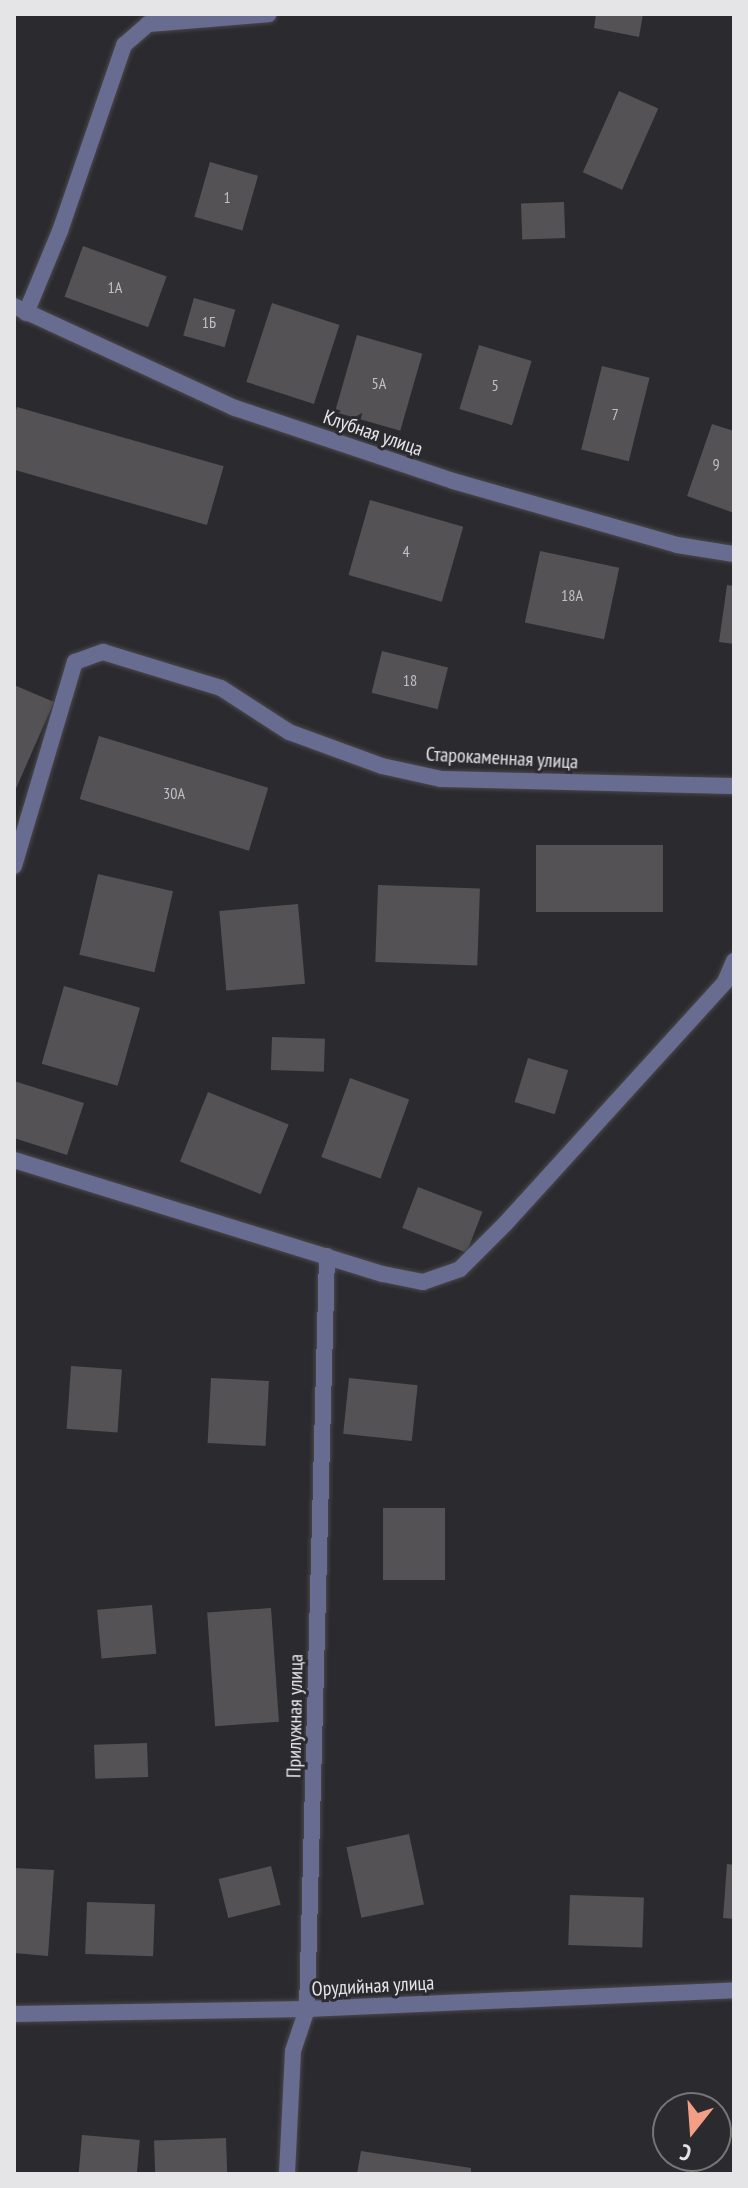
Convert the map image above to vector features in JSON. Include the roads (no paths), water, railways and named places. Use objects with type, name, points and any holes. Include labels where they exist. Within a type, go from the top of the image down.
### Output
[{"type":"street","points":[[20,309],[60,231],[124,45],[148,24],[269,14]]},
{"type":"street","name":"Клубная улица","points":[[20,309],[235,408],[453,481],[677,545],[734,554]]},
{"type":"street","name":"Старокаменная улица","points":[[14,866],[75,662],[103,652],[221,688],[289,732],[397,770],[441,779],[734,786]]},
{"type":"street","points":[[14,1160],[327,1256],[423,1282],[460,1269],[725,982],[734,961]]},
{"type":"street","name":"Прилужная улица","points":[[287,2174],[293,2051],[307,2009],[327,1256]]},
{"type":"street","name":"Орудийная улица","points":[[14,2014],[307,2009],[734,1990]]}]
